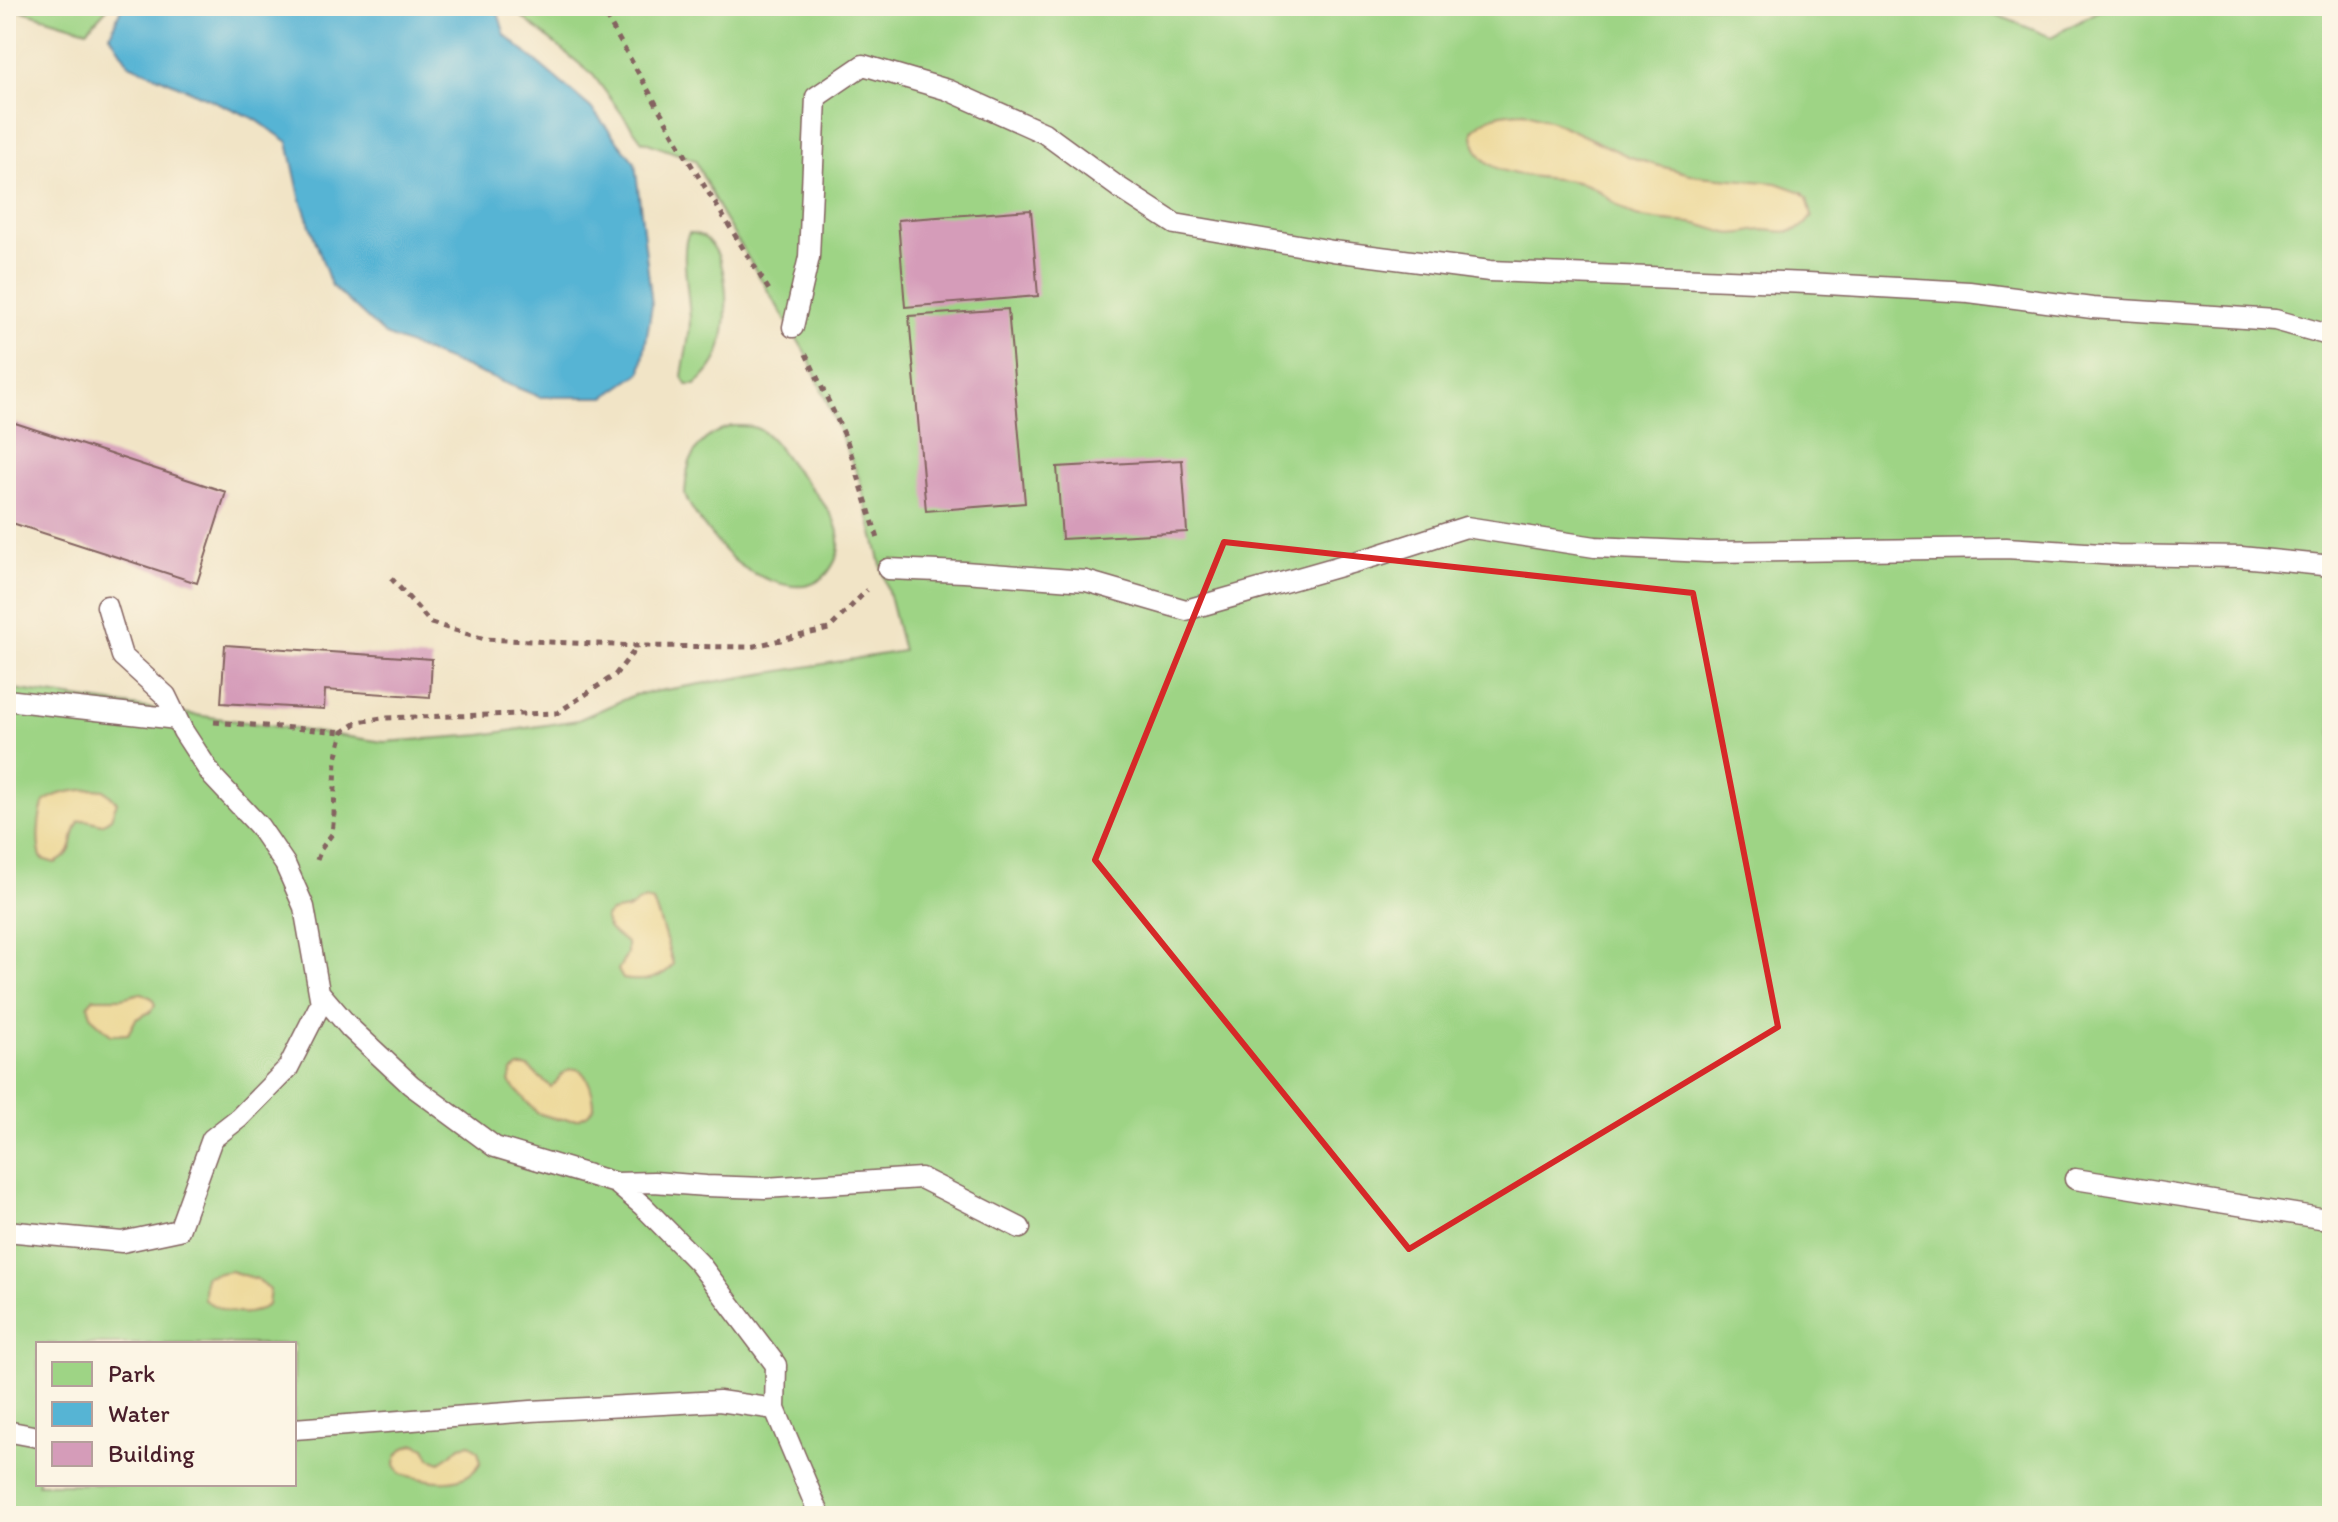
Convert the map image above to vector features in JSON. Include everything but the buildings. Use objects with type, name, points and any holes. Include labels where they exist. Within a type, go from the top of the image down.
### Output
[{"type":"lane","points":[[793,327],[809,257],[816,97],[863,65],[948,90],[1044,133],[1175,224],[1333,251],[1490,271],[1969,292],[2092,308],[2275,320],[2332,336]]},
{"type":"lane","points":[[888,569],[1086,581],[1186,610],[1466,527],[1595,547],[1707,552],[2006,548],[2117,555],[2241,557],[2332,566]]},
{"type":"lane","points":[[6,1231],[122,1242],[179,1230],[212,1139],[239,1118],[288,1068],[321,1003],[301,902],[285,864],[259,826],[213,777],[183,731],[166,696],[122,656],[107,606]]},
{"type":"lane","points":[[6,700],[177,719]]},
{"type":"lane","points":[[319,992],[350,1028],[411,1085],[495,1147],[616,1183],[765,1188],[921,1178],[1020,1228]]},
{"type":"lane","points":[[2075,1179],[2306,1216],[2332,1217]]},
{"type":"lane","points":[[616,1183],[699,1263],[776,1365],[775,1409],[820,1516]]},
{"type":"lane","points":[[296,1429],[719,1401],[775,1409]]},
{"type":"lane","points":[[6,1431],[36,1437]]},
{"type":"path","points":[[391,578],[431,623],[485,639],[750,647],[829,629],[888,569],[846,438],[793,327],[687,158],[600,6]]},
{"type":"path","points":[[177,719],[343,732],[358,722],[382,718],[557,713],[615,675],[638,646]]},
{"type":"path","points":[[301,902],[321,849],[332,834],[336,759],[343,732]]},
{"type":"highlighted area","points":[[1224,542],[1693,593],[1778,1027],[1409,1249],[1095,860]]},
{"type":"green space","points":[[6,6],[109,6],[87,30]]},
{"type":"green space","points":[[518,6],[1975,6],[2051,37],[2108,6],[2332,6],[2332,1516],[6,1516],[6,688],[384,742],[482,735],[578,720],[634,695],[903,651],[859,478],[808,357],[722,215],[695,160],[642,141],[593,75],[521,16]]},
{"type":"green space","points":[[689,233],[704,238],[715,249],[722,266],[726,307],[721,346],[714,364],[696,385],[687,385],[682,377],[690,328],[685,262]]},
{"type":"green space","points":[[732,426],[753,427],[767,435],[835,522],[839,548],[830,569],[818,581],[791,586],[771,581],[743,567],[715,540],[688,501],[685,494],[687,471],[694,453],[705,439]]},
{"type":"sand","points":[[1524,112],[1652,164],[1698,176],[1777,183],[1802,192],[1812,215],[1804,226],[1796,230],[1727,233],[1696,224],[1636,216],[1590,186],[1501,170],[1487,162],[1477,149],[1473,131],[1496,116]]},
{"type":"sand","points":[[104,790],[117,802],[111,818],[102,824],[79,821],[67,855],[55,863],[42,859],[39,830],[45,801],[62,793]]},
{"type":"sand","points":[[645,899],[653,902],[673,964],[664,974],[651,979],[623,979],[618,970],[627,954],[627,944],[610,930],[606,917],[611,912],[627,909]]},
{"type":"sand","points":[[141,993],[152,998],[155,1005],[150,1012],[136,1019],[128,1034],[111,1035],[92,1018],[88,1005],[94,998],[121,998]]},
{"type":"sand","points":[[519,1067],[528,1067],[551,1087],[565,1072],[578,1070],[587,1079],[594,1106],[588,1114],[578,1119],[557,1119],[537,1113],[509,1082],[512,1072]]},
{"type":"sand","points":[[230,1271],[257,1279],[270,1289],[268,1305],[252,1312],[236,1313],[204,1300],[205,1276]]},
{"type":"sand","points":[[416,1444],[425,1448],[430,1458],[440,1462],[460,1446],[470,1444],[478,1451],[481,1462],[474,1471],[456,1480],[434,1481],[401,1474],[395,1465],[397,1457],[405,1448]]},
{"type":"water","points":[[122,6],[496,6],[505,35],[591,108],[635,163],[652,305],[641,372],[605,397],[540,397],[385,335],[331,285],[300,197],[288,142],[255,119],[129,64],[110,35]]}]
